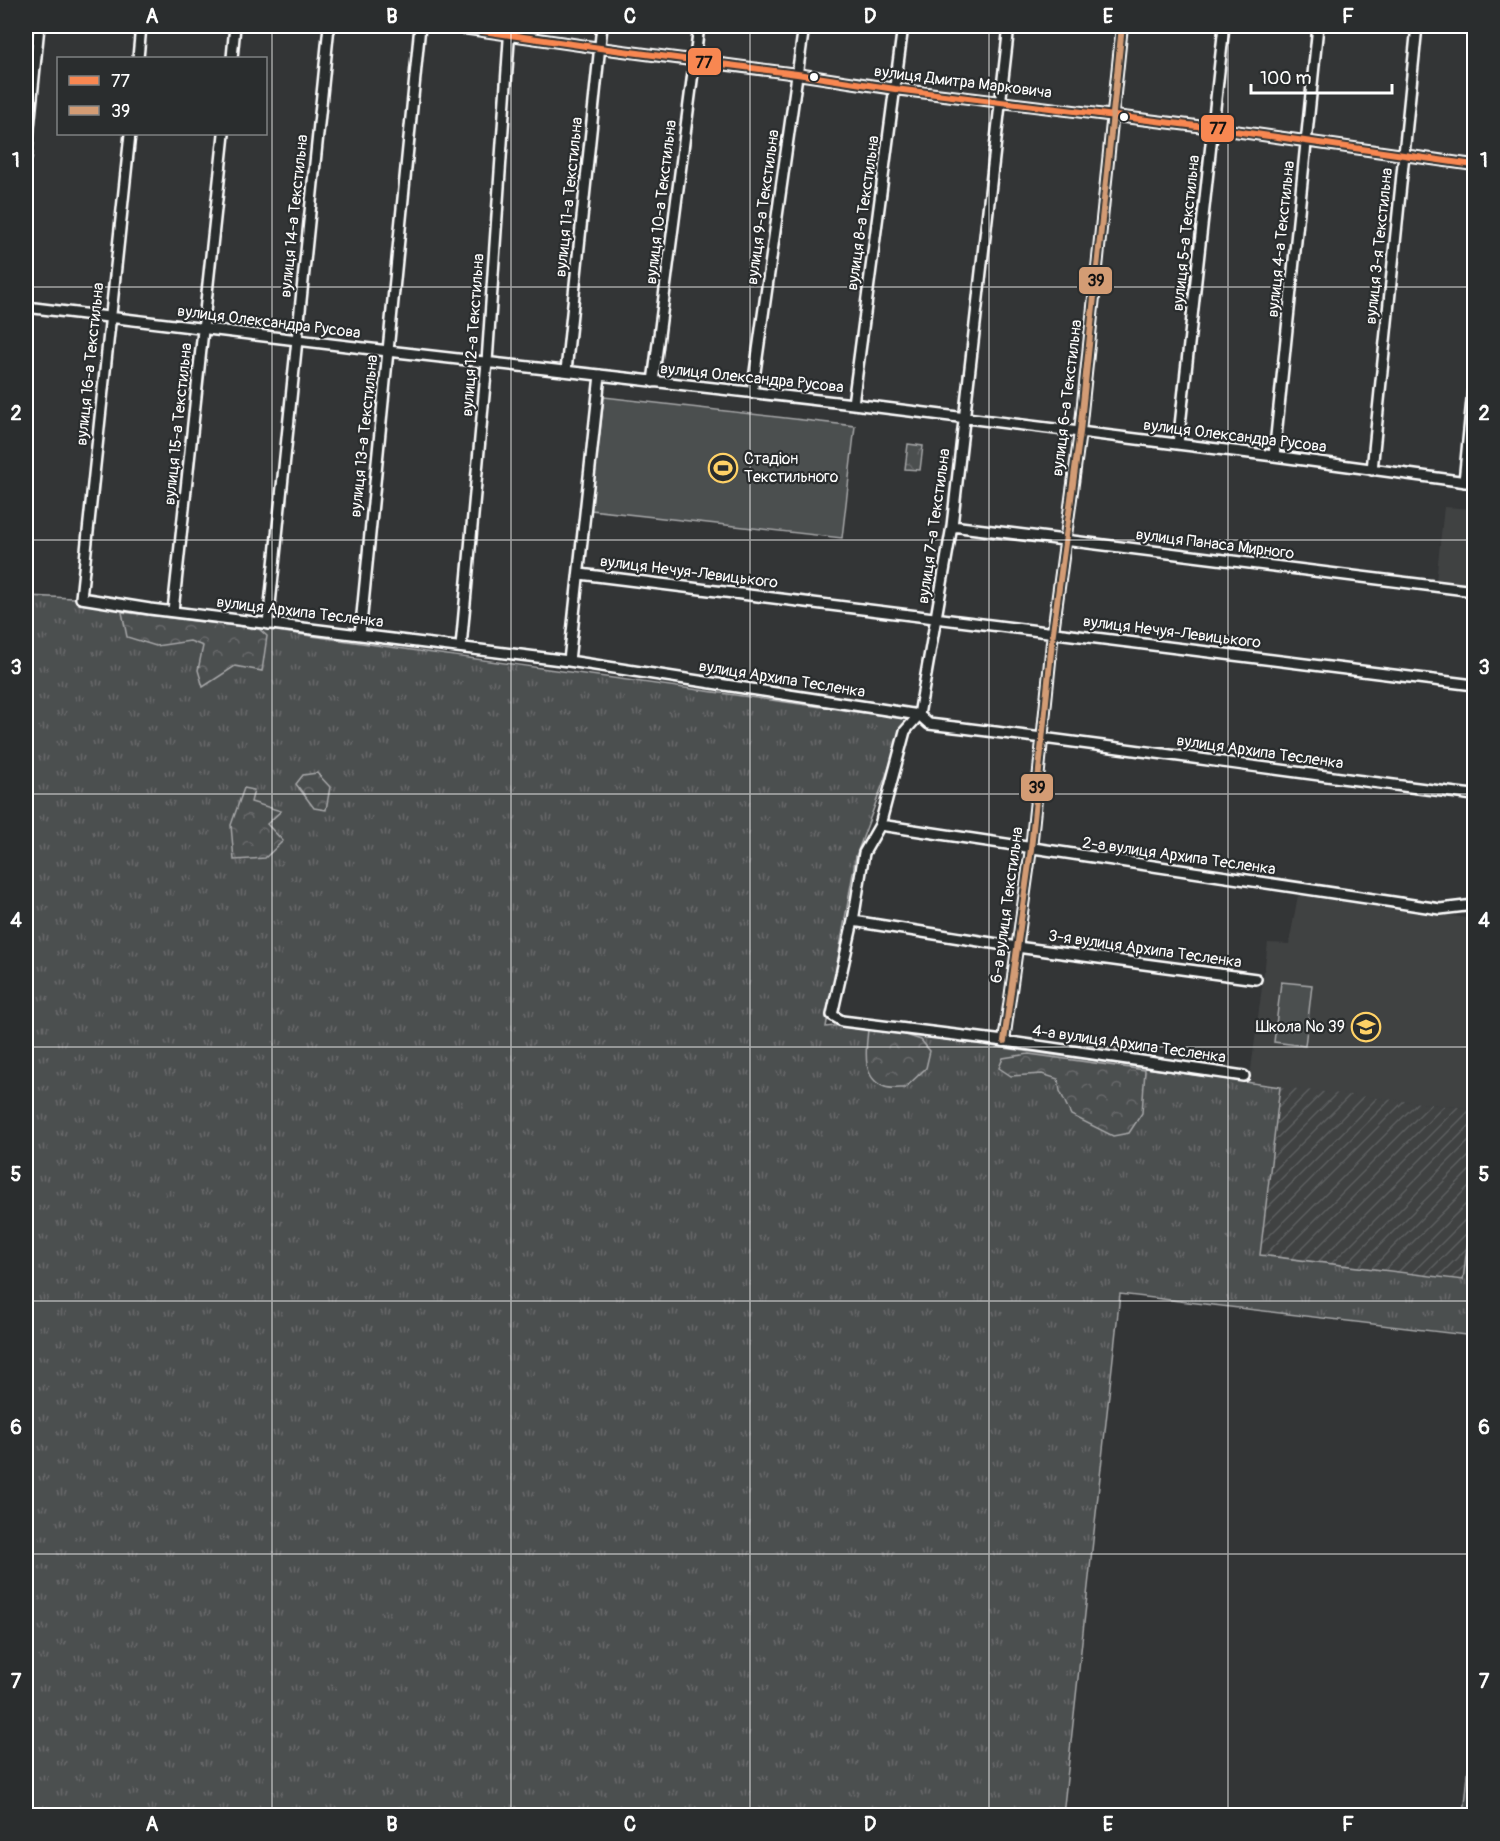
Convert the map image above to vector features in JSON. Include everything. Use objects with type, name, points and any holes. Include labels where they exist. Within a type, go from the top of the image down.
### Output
[{"type":"street","points":[[26,158],[39,26]]},
{"type":"street","points":[[138,57],[141,26]]},
{"type":"street","points":[[232,57],[235,26]]},
{"type":"street","name":"вулиця 14-а Текстильна","points":[[268,624],[329,26]]},
{"type":"street","name":"вулиця 13-а Текстильна","points":[[360,634],[420,26]]},
{"type":"street","name":"вулиця Дмитра Марковича","points":[[448,26],[510,30],[600,48],[895,89],[1213,128],[1474,165]]},
{"type":"street","name":"вулиця 11-а Текстильна","points":[[566,371],[602,26]]},
{"type":"street","name":"вулиця 10-а Текстильна","points":[[653,382],[699,26]]},
{"type":"street","name":"вулиця 9-а Текстильна","points":[[752,393],[804,26]]},
{"type":"street","name":"вулиця 8-а Текстильна","points":[[853,404],[903,26]]},
{"type":"street","name":"вулиця 7-а Текстильна","points":[[832,1015],[864,853],[880,825],[905,730],[919,715],[952,526],[1009,26]]},
{"type":"street","name":"вулиця 6-а Текстильна","points":[[1043,737],[1053,632],[1080,432],[1122,26]]},
{"type":"street","name":"вулиця 5-а Текстильна","points":[[1178,444],[1224,26]]},
{"type":"street","name":"вулиця 4-а Текстильна","points":[[1274,456],[1318,26]]},
{"type":"street","name":"вулиця 3-я Текстильна","points":[[1372,470],[1417,26]]},
{"type":"street","name":"вулиця 12-а Текстильна","points":[[462,647],[487,362],[510,30]]},
{"type":"street","name":"вулиця 16-а Текстильна","points":[[81,598],[130,135]]},
{"type":"street","name":"вулиця 15-а Текстильна","points":[[173,611],[224,135]]},
{"type":"street","name":"вулиця Олександра Русова","points":[[26,307],[853,404],[1474,483]]},
{"type":"street","points":[[569,661],[600,375]]},
{"type":"street","points":[[1464,482],[1474,379]]},
{"type":"street","name":"вулиця Панаса Мирного","points":[[952,526],[1474,591]]},
{"type":"street","name":"вулиця Нечуя-Левицького","points":[[580,573],[1474,685]]},
{"type":"street","name":"вулиця Архипа Тесленка","points":[[81,598],[268,624],[569,661],[919,715],[929,724],[1043,737],[1352,781],[1474,795]]},
{"type":"street","name":"6-а вулиця Текстильна","points":[[1004,1041],[1031,849],[1043,737]]},
{"type":"street","name":"2-а вулиця Архипа Тесленка","points":[[880,825],[1440,909],[1474,905]]},
{"type":"street","name":"3-я вулиця Архипа Тесленка","points":[[852,921],[1017,947],[1256,979]]},
{"type":"street","name":"4-а вулиця Архипа Тесленка","points":[[832,1015],[842,1022],[1004,1041],[1244,1076]]},
{"type":"shaded area","points":[[1444,507],[1474,509],[1474,585],[1436,581]]},
{"type":"shaded area","name":"Школа № 39","points":[[1298,895],[1474,919],[1474,1109],[1246,1084],[1251,1069],[1268,943],[1289,944]]},
{"type":"shaded area","points":[[1280,1087],[1474,1109],[1474,1186],[1463,1280],[1259,1255]]},
{"type":"green space","name":"Стадіон Текстильного","points":[[604,397],[855,426],[842,538],[591,510]]},
{"type":"green space","points":[[908,444],[923,446],[920,470],[905,469]]},
{"type":"green space","points":[[26,596],[74,598],[81,604],[907,719],[856,856],[826,1027],[842,1025],[1280,1087],[1260,1255],[1463,1280],[1471,1216],[1474,1215],[1474,1336],[1120,1294],[1063,1815],[26,1815]]},
{"type":"green space","points":[[122,612],[259,629],[267,636],[262,671],[235,666],[203,687],[198,670],[203,646],[190,641],[156,646],[127,637]]},
{"type":"green space","points":[[317,773],[330,787],[326,810],[314,808],[296,784],[303,775]]},
{"type":"green space","points":[[244,788],[254,790],[251,802],[281,811],[267,824],[283,841],[265,858],[234,860],[231,825]]},
{"type":"green space","points":[[1281,982],[1312,985],[1305,1046],[1274,1042]]},
{"type":"green space","points":[[868,1030],[900,1033],[921,1040],[930,1051],[926,1068],[905,1088],[887,1088],[877,1083],[867,1063]]},
{"type":"green space","points":[[1029,1054],[1145,1070],[1142,1113],[1129,1133],[1113,1136],[1071,1115],[1060,1091],[1058,1079],[1042,1074],[1011,1076],[999,1068],[1003,1058]]},
{"type":"green space","points":[[1474,1712],[1474,1815],[1464,1815]]},
{"type":"transit line","name":"77","points":[[448,26],[895,89],[1213,128],[1474,165]]},
{"type":"transit line","name":"39","points":[[1004,1041],[1031,849],[1053,632],[1080,432],[1122,26]]},
{"type":"place","name":"Стадіон Текстильного","points":[[723,468]]},
{"type":"place","name":"Школа № 39","points":[[1366,1027]]}]
